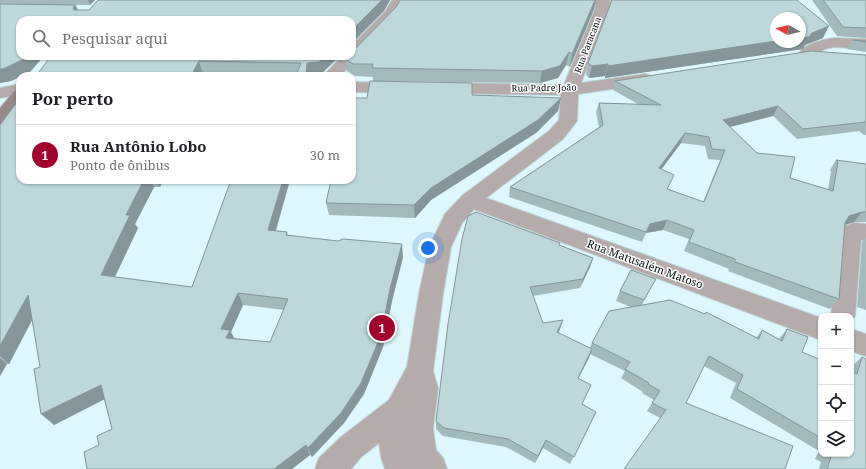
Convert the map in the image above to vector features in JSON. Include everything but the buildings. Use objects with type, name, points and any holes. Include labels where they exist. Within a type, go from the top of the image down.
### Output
[{"type":"main road","points":[[0,120],[16,100]]},
{"type":"street","points":[[356,50],[391,14],[399,0]]},
{"type":"street","name":"Rua Paracana","points":[[420,371],[431,294],[440,247],[453,219],[470,200],[556,135],[568,121],[570,90],[602,9],[603,0]]},
{"type":"street","points":[[835,57],[798,55],[829,42],[865,54]]},
{"type":"street","points":[[335,72],[346,60]]},
{"type":"street","name":"Rua Padre João","points":[[356,87],[570,90],[657,77]]},
{"type":"street","points":[[0,93],[16,90]]},
{"type":"street","name":"Rua Matusalém Matoso","points":[[470,200],[818,328]]},
{"type":"street","points":[[843,313],[850,233],[854,231],[866,232]]},
{"type":"street","points":[[854,341],[866,345]]},
{"type":"street","points":[[400,469],[396,462],[394,438],[398,410],[408,387],[420,371]]},
{"type":"street","points":[[420,371],[424,388],[418,428],[421,453],[428,466],[432,469]]},
{"type":"street","points":[[330,469],[351,448],[398,410]]},
{"type":"place","name":"Rua Antônio Lobo","points":[[382,328]]}]
